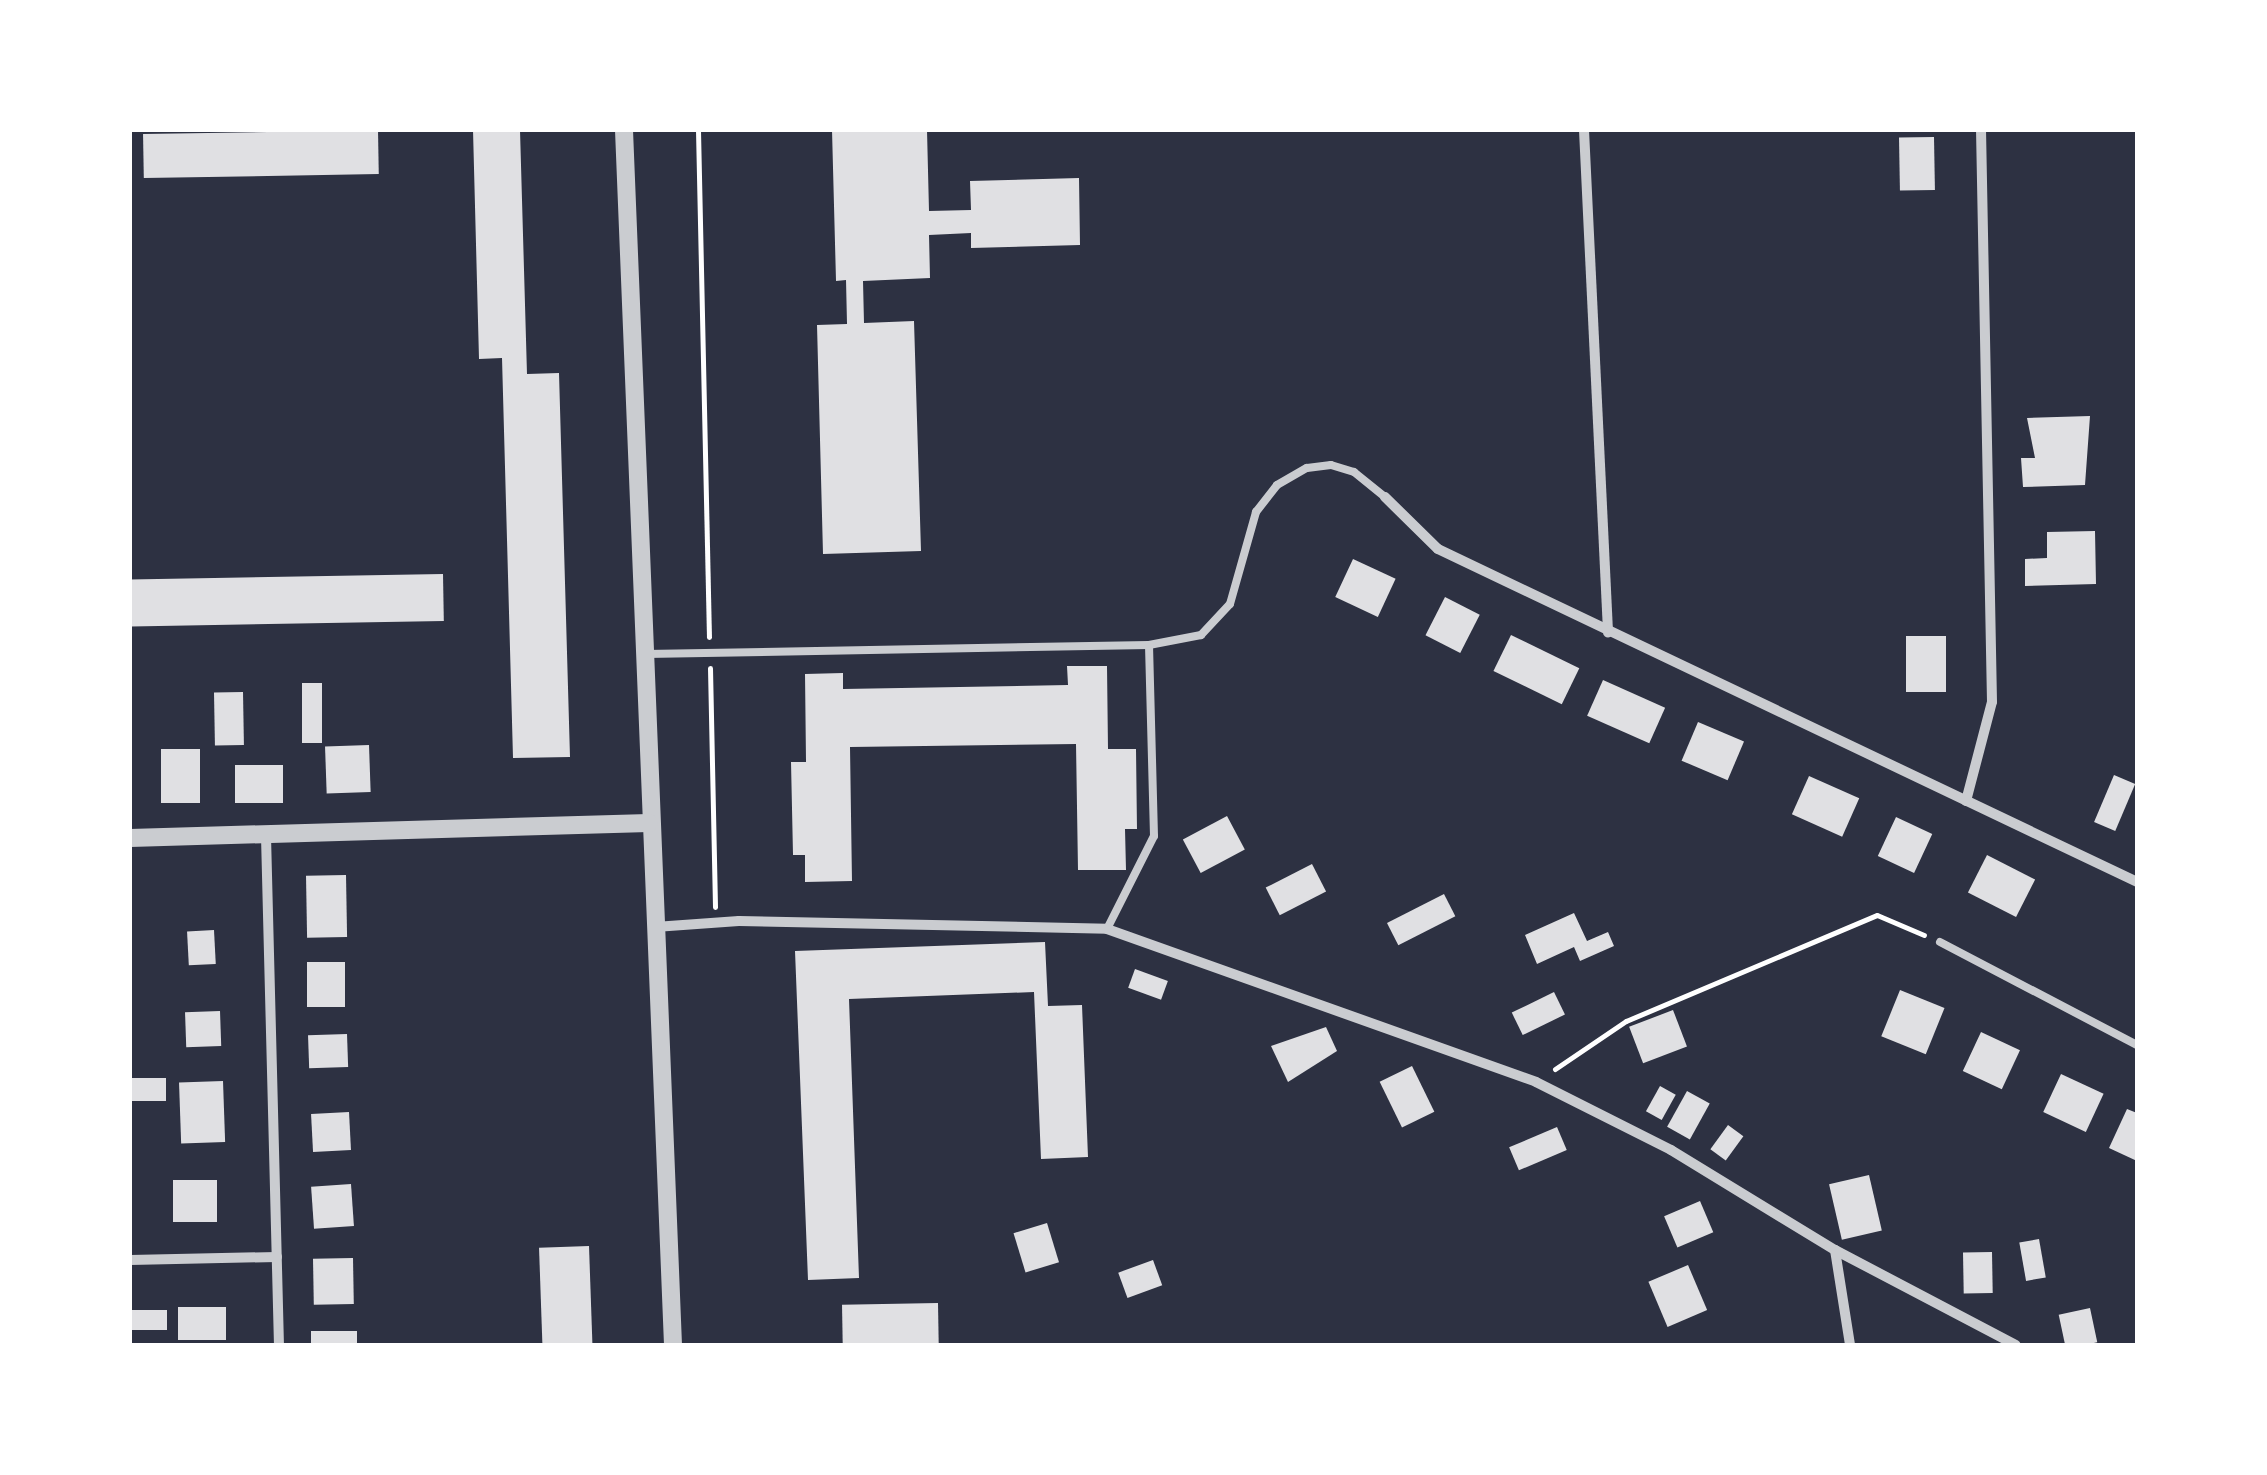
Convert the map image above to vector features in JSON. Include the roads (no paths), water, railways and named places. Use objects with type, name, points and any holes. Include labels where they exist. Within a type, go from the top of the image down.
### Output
[{"type":"street","points":[[624,130],[646,654],[649,823],[674,1345]]},
{"type":"street","points":[[1584,130],[1608,632]]},
{"type":"street","points":[[1966,801],[1992,702],[1980,130]]},
{"type":"street","points":[[1385,498],[1438,549],[2137,882]]},
{"type":"street","points":[[130,838],[649,823]]},
{"type":"street","points":[[266,836],[278,1345]]},
{"type":"street","points":[[654,927],[716,923],[1108,928],[1536,1082],[1671,1150],[1836,1250],[2016,1345]]},
{"type":"street","points":[[1836,1250],[1850,1345]]},
{"type":"street","points":[[130,1260],[276,1257]]},
{"type":"lane","points":[[646,654],[1149,645],[1201,635],[1230,604],[1256,512],[1278,486],[1307,468],[1331,465],[1354,472],[1385,498]]},
{"type":"lane","points":[[1108,928],[1154,836],[1149,645]]},
{"type":"lane","points":[[1940,942],[2137,1044]]}]
